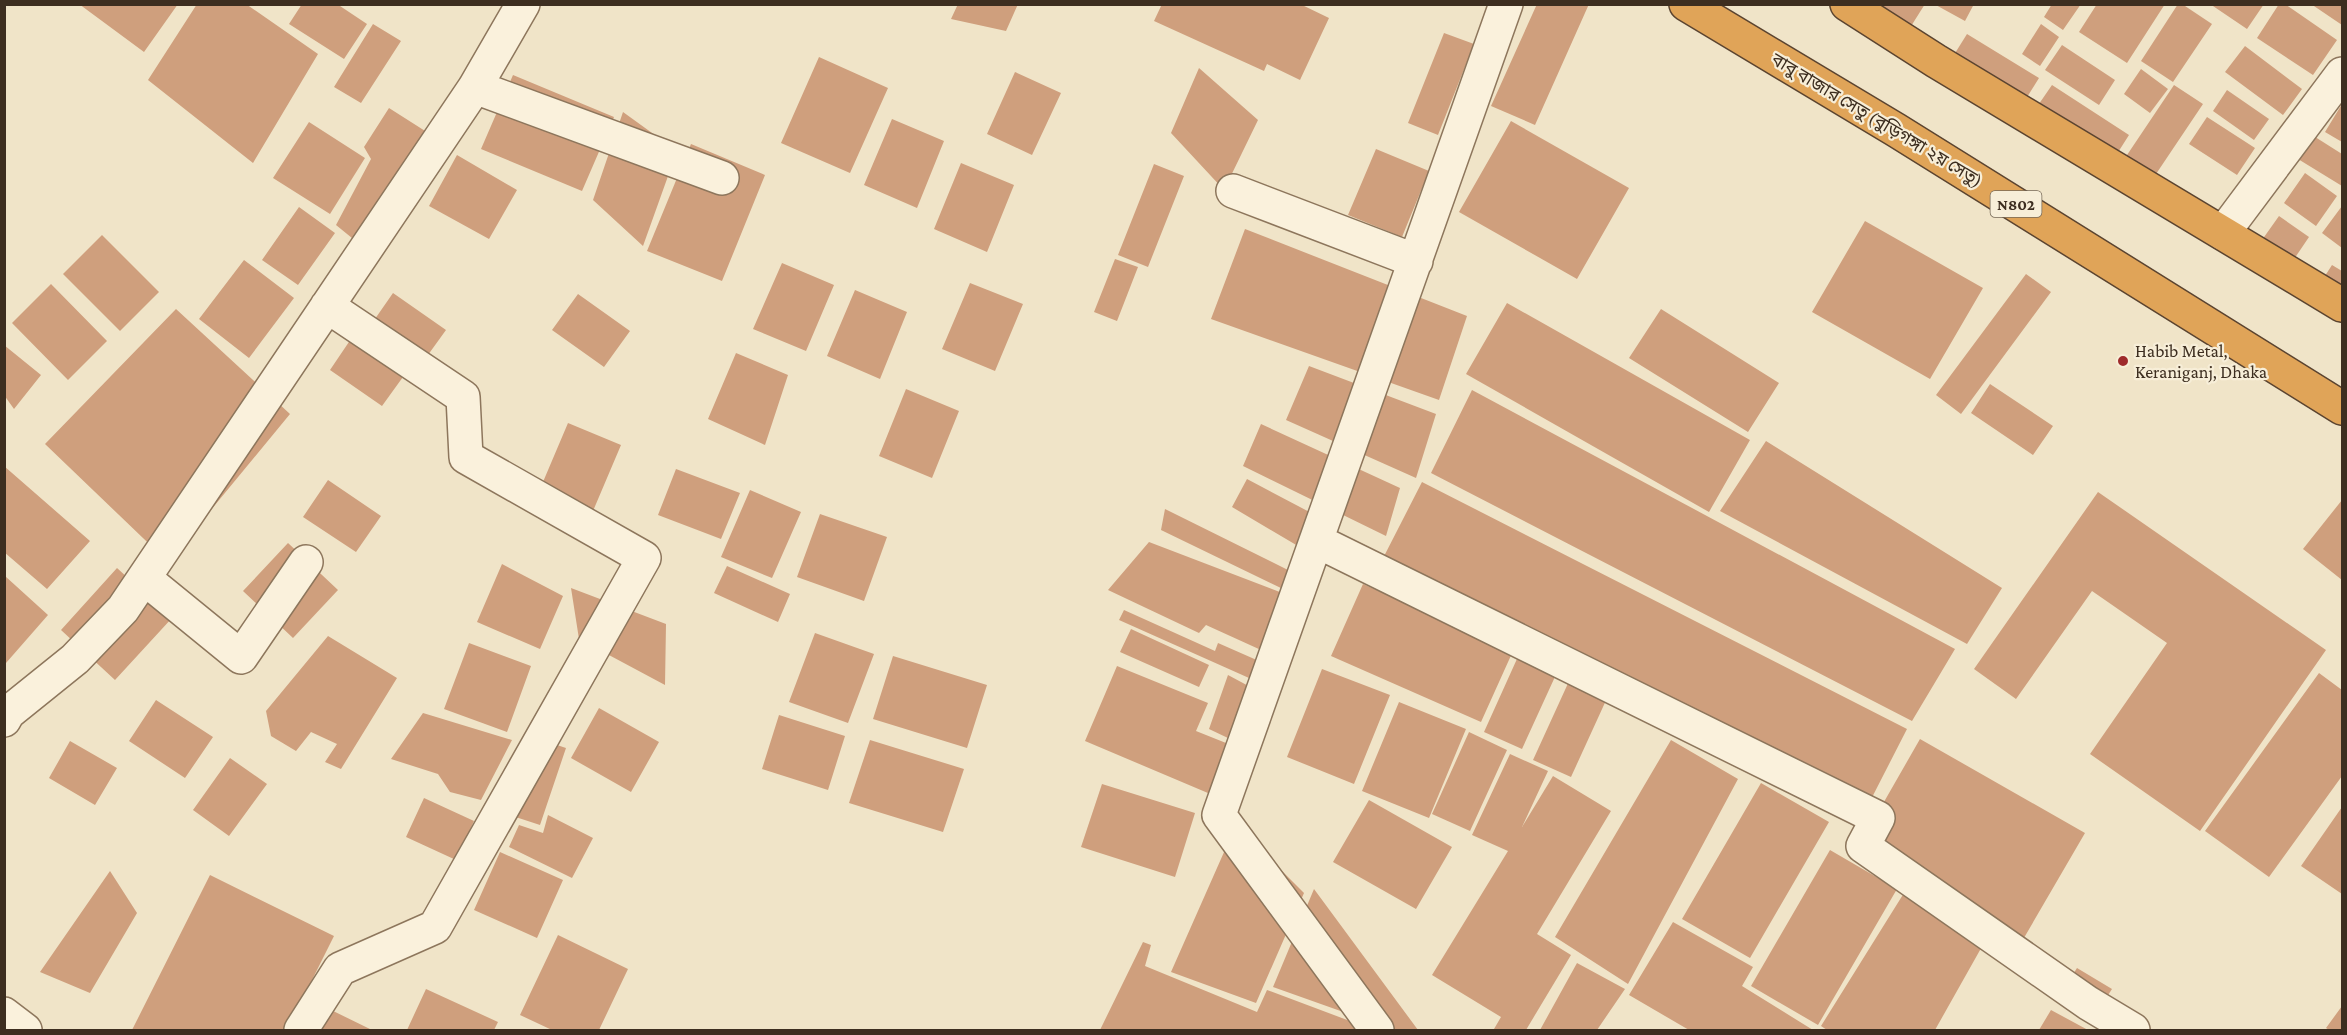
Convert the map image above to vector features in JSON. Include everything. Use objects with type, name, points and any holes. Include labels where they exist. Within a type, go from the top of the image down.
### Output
[{"type":"highway","name":"বাবু বাজার সেতু (বুড়িগঙ্গা ২য় সেতু)","points":[[1686,4],[1896,130],[2343,408]]},
{"type":"highway","points":[[1847,4],[1936,62],[2343,305]]},
{"type":"street","points":[[4,720],[8,713],[75,658],[123,609],[475,87],[523,4]]},
{"type":"street","points":[[1377,1030],[1219,815],[1506,4]]},
{"type":"street","points":[[2223,233],[2343,74]]},
{"type":"street","points":[[475,87],[722,178]]},
{"type":"street","points":[[1233,191],[1416,261]]},
{"type":"street","points":[[301,1030],[340,969],[435,927],[644,558],[466,457],[463,397],[327,306]]},
{"type":"street","points":[[1317,541],[1878,818],[1863,846],[2088,1003],[2133,1030]]},
{"type":"street","points":[[149,582],[241,657],[306,562]]},
{"type":"street","points":[[4,1014],[25,1030]]},
{"type":"building","points":[[79,4],[178,4],[144,52]]},
{"type":"building","points":[[197,4],[246,4],[318,54],[253,163],[148,80]]},
{"type":"building","points":[[302,4],[337,4],[367,24],[344,59],[289,24]]},
{"type":"building","points":[[958,4],[1018,4],[1006,31],[951,19]]},
{"type":"building","points":[[1162,4],[1300,4],[1329,18],[1300,80],[1267,64],[1264,71],[1154,21]]},
{"type":"building","points":[[1537,4],[1589,4],[1535,125],[1491,106]]},
{"type":"building","points":[[1866,4],[1925,4],[1908,31]]},
{"type":"building","points":[[1934,4],[1974,4],[1965,21]]},
{"type":"building","points":[[2052,4],[2081,4],[2063,30],[2044,17]]},
{"type":"building","points":[[2097,4],[2165,4],[2127,63],[2079,32]]},
{"type":"building","points":[[2178,4],[2182,4],[2212,24],[2173,82],[2141,61]]},
{"type":"building","points":[[2210,4],[2264,4],[2247,29]]},
{"type":"building","points":[[2279,4],[2285,4],[2337,40],[2313,75],[2257,38]]},
{"type":"building","points":[[2311,4],[2342,4],[2342,25]]},
{"type":"building","points":[[373,24],[401,41],[361,103],[334,87]]},
{"type":"building","points":[[2041,24],[2059,37],[2040,66],[2022,54]]},
{"type":"building","points":[[1444,33],[1474,44],[1438,135],[1408,123]]},
{"type":"building","points":[[1967,34],[2039,78],[2024,102],[1952,58]]},
{"type":"building","points":[[2062,45],[2115,80],[2099,105],[2045,70]]},
{"type":"building","points":[[2245,46],[2302,89],[2283,115],[2225,72]]},
{"type":"building","points":[[819,57],[888,88],[850,173],[781,143]]},
{"type":"building","points":[[1199,68],[1258,120],[1224,190],[1171,133]]},
{"type":"building","points":[[2141,69],[2168,89],[2150,113],[2124,94]]},
{"type":"building","points":[[1015,72],[1061,93],[1032,155],[987,134]]},
{"type":"building","points":[[513,75],[614,117],[582,191],[481,149]]},
{"type":"building","points":[[2052,85],[2129,135],[2108,168],[2030,117]]},
{"type":"building","points":[[2174,85],[2203,104],[2154,177],[2125,158]]},
{"type":"building","points":[[2227,90],[2269,119],[2254,140],[2213,111]]},
{"type":"building","points":[[2342,104],[2342,142],[2325,132]]},
{"type":"building","points":[[389,108],[444,143],[379,260],[336,225],[371,159],[364,147]]},
{"type":"building","points":[[623,112],[677,151],[643,246],[593,200]]},
{"type":"building","points":[[2207,117],[2255,148],[2237,175],[2189,144]]},
{"type":"building","points":[[892,119],[944,141],[917,208],[864,185]]},
{"type":"building","points":[[1511,121],[1629,188],[1577,279],[1459,212]]},
{"type":"building","points":[[309,122],[365,158],[330,214],[273,178]]},
{"type":"building","points":[[2312,135],[2342,154],[2342,186],[2298,159]]},
{"type":"building","points":[[691,144],[765,175],[722,281],[647,251]]},
{"type":"building","points":[[1376,149],[1429,171],[1402,237],[1348,215]]},
{"type":"building","points":[[457,155],[517,190],[489,239],[429,206]]},
{"type":"building","points":[[961,163],[1014,185],[987,252],[934,229]]},
{"type":"building","points":[[1154,164],[1184,176],[1148,267],[1118,255]]},
{"type":"building","points":[[2305,173],[2337,196],[2316,226],[2284,203]]},
{"type":"building","points":[[2342,206],[2342,248],[2322,233]]},
{"type":"building","points":[[299,207],[335,233],[298,285],[262,260]]},
{"type":"building","points":[[2279,216],[2309,237],[2288,268],[2257,247]]},
{"type":"building","points":[[1865,221],[1983,288],[1930,379],[1812,312]]},
{"type":"building","points":[[1245,229],[1467,316],[1439,400],[1211,319]]},
{"type":"building","points":[[102,235],[159,292],[120,331],[63,274]]},
{"type":"building","points":[[1115,259],[1138,267],[1117,321],[1094,312]]},
{"type":"building","points":[[244,260],[294,298],[249,358],[199,319]]},
{"type":"building","points":[[782,263],[834,285],[806,351],[753,329]]},
{"type":"building","points":[[2332,265],[2342,271],[2342,292],[2323,279]]},
{"type":"building","points":[[2026,274],[2051,292],[1961,414],[1936,395]]},
{"type":"building","points":[[970,283],[1023,304],[995,371],[942,349]]},
{"type":"building","points":[[51,284],[107,341],[68,380],[12,323]]},
{"type":"building","points":[[855,290],[907,312],[880,379],[827,356]]},
{"type":"building","points":[[393,293],[446,330],[420,366],[368,329]]},
{"type":"building","points":[[578,294],[630,331],[604,367],[552,330]]},
{"type":"building","points":[[1507,303],[1750,440],[1709,512],[1466,374]]},
{"type":"building","points":[[176,309],[290,414],[168,562],[45,444]]},
{"type":"building","points":[[1661,309],[1779,383],[1748,432],[1629,358]]},
{"type":"building","points":[[355,333],[408,370],[382,406],[330,370]]},
{"type":"building","points":[[4,345],[41,375],[14,409],[4,395]]},
{"type":"building","points":[[736,353],[788,375],[765,445],[708,419]]},
{"type":"building","points":[[1309,366],[1436,414],[1416,478],[1286,420]]},
{"type":"building","points":[[1990,384],[2053,426],[2033,455],[1971,413]]},
{"type":"building","points":[[906,389],[959,411],[932,478],[879,456]]},
{"type":"building","points":[[1472,390],[1955,649],[1912,721],[1431,473]]},
{"type":"building","points":[[568,423],[621,445],[593,511],[540,489]]},
{"type":"building","points":[[1261,424],[1400,488],[1386,536],[1243,466]]},
{"type":"building","points":[[1766,441],[2002,588],[1967,644],[1720,511]]},
{"type":"building","points":[[4,466],[90,541],[47,589],[4,552]]},
{"type":"building","points":[[676,469],[740,493],[721,539],[658,515]]},
{"type":"building","points":[[1247,479],[1317,516],[1303,549],[1232,507]]},
{"type":"building","points":[[328,480],[381,516],[356,552],[303,517]]},
{"type":"building","points":[[1422,482],[1907,729],[1863,815],[1378,568]]},
{"type":"building","points":[[750,490],[801,512],[772,578],[721,557]]},
{"type":"building","points":[[2098,492],[2326,650],[2200,831],[2090,754],[2167,643],[2092,591],[2016,699],[1974,669]]},
{"type":"building","points":[[2342,500],[2342,580],[2303,549]]},
{"type":"building","points":[[1165,509],[1290,571],[1310,602],[1161,530]]},
{"type":"building","points":[[820,514],[887,537],[864,601],[797,577]]},
{"type":"building","points":[[1149,542],[1298,599],[1274,656],[1206,625],[1199,633],[1108,590]]},
{"type":"building","points":[[288,543],[338,590],[293,638],[243,591]]},
{"type":"building","points":[[502,564],[563,596],[540,649],[477,622]]},
{"type":"building","points":[[727,566],[790,594],[778,622],[714,593]]},
{"type":"building","points":[[117,568],[172,618],[115,680],[61,630]]},
{"type":"building","points":[[5,576],[48,615],[6,663],[5,662]]},
{"type":"building","points":[[1363,584],[1513,651],[1481,722],[1331,656]]},
{"type":"building","points":[[571,588],[666,624],[665,685],[579,639]]},
{"type":"building","points":[[1124,610],[1215,651],[1218,643],[1284,672],[1276,690],[1119,620]]},
{"type":"building","points":[[1131,629],[1209,665],[1199,687],[1120,652]]},
{"type":"building","points":[[815,633],[874,654],[848,723],[789,702]]},
{"type":"building","points":[[328,636],[397,678],[341,769],[325,762],[337,744],[311,732],[296,751],[271,736],[266,711]]},
{"type":"building","points":[[469,643],[531,666],[507,732],[444,709]]},
{"type":"building","points":[[1521,650],[1559,668],[1522,749],[1484,732]]},
{"type":"building","points":[[893,656],[987,685],[967,748],[873,719]]},
{"type":"building","points":[[1117,666],[1208,703],[1196,731],[1236,747],[1215,796],[1085,741]]},
{"type":"building","points":[[1322,669],[1390,695],[1354,784],[1287,757]]},
{"type":"building","points":[[2319,673],[2342,690],[2342,776],[2269,877],[2205,831]]},
{"type":"building","points":[[1228,675],[1269,697],[1249,748],[1209,729]]},
{"type":"building","points":[[1570,679],[1608,696],[1571,777],[1533,760]]},
{"type":"building","points":[[156,700],[213,737],[185,778],[129,741]]},
{"type":"building","points":[[1399,702],[1466,729],[1429,818],[1362,791]]},
{"type":"building","points":[[599,708],[659,742],[631,792],[571,758]]},
{"type":"building","points":[[423,713],[512,740],[481,800],[450,792],[438,774],[391,759]]},
{"type":"building","points":[[779,715],[845,736],[828,790],[762,769]]},
{"type":"building","points":[[1469,732],[1507,750],[1470,831],[1432,814]]},
{"type":"building","points":[[524,734],[566,748],[540,825],[497,811]]},
{"type":"building","points":[[1920,739],[2085,833],[2021,943],[1857,849]]},
{"type":"building","points":[[870,740],[964,769],[943,832],[849,803]]},
{"type":"building","points":[[1671,740],[1738,779],[1628,984],[1555,937]]},
{"type":"building","points":[[70,741],[117,768],[95,805],[49,778]]},
{"type":"building","points":[[1510,754],[1548,771],[1522,827],[1553,776],[1611,811],[1537,934],[1571,955],[1526,1030],[1494,1029],[1501,1017],[1432,975],[1508,851],[1472,835]]},
{"type":"building","points":[[230,758],[267,784],[229,836],[193,810]]},
{"type":"building","points":[[1761,783],[1829,822],[1750,958],[1682,919]]},
{"type":"building","points":[[1102,784],[1195,813],[1175,877],[1081,847]]},
{"type":"building","points":[[424,798],[474,821],[456,860],[406,837]]},
{"type":"building","points":[[1369,800],[1452,847],[1416,909],[1333,862]]},
{"type":"building","points":[[2342,807],[2342,894],[2301,866]]},
{"type":"building","points":[[548,815],[593,838],[572,878],[509,847],[519,825],[543,833]]},
{"type":"building","points":[[1236,825],[1304,893],[1256,1003],[1171,972]]},
{"type":"building","points":[[1830,850],[1897,889],[1818,1025],[1751,986]]},
{"type":"building","points":[[500,852],[563,880],[537,938],[474,910]]},
{"type":"building","points":[[110,871],[137,913],[90,993],[40,972]]},
{"type":"building","points":[[210,875],[334,936],[287,1030],[132,1030]]},
{"type":"building","points":[[1314,889],[1418,1030],[1394,1030],[1273,987]]},
{"type":"building","points":[[1904,893],[1984,943],[1935,1030],[1827,1030],[1821,1026]]},
{"type":"building","points":[[1673,922],[1753,967],[1742,986],[1813,1030],[1689,1030],[1629,995]]},
{"type":"building","points":[[558,935],[628,969],[599,1030],[552,1030],[520,1015]]},
{"type":"building","points":[[1143,942],[1151,945],[1145,966],[1257,1012],[1267,990],[1374,1030],[1100,1030]]},
{"type":"building","points":[[1577,963],[1625,989],[1597,1030],[1540,1030]]},
{"type":"building","points":[[2077,968],[2112,989],[2094,1017],[2060,995]]},
{"type":"building","points":[[426,989],[498,1022],[494,1030],[407,1030]]},
{"type":"building","points":[[2342,1006],[2342,1030],[2329,1030],[2326,1028]]},
{"type":"building","points":[[325,1007],[372,1030],[313,1030]]},
{"type":"building","points":[[2051,1010],[2088,1030],[2039,1030]]},
{"type":"place","name":"Habib Metal, Keraniganj, Dhaka","points":[[2123,361]]}]
